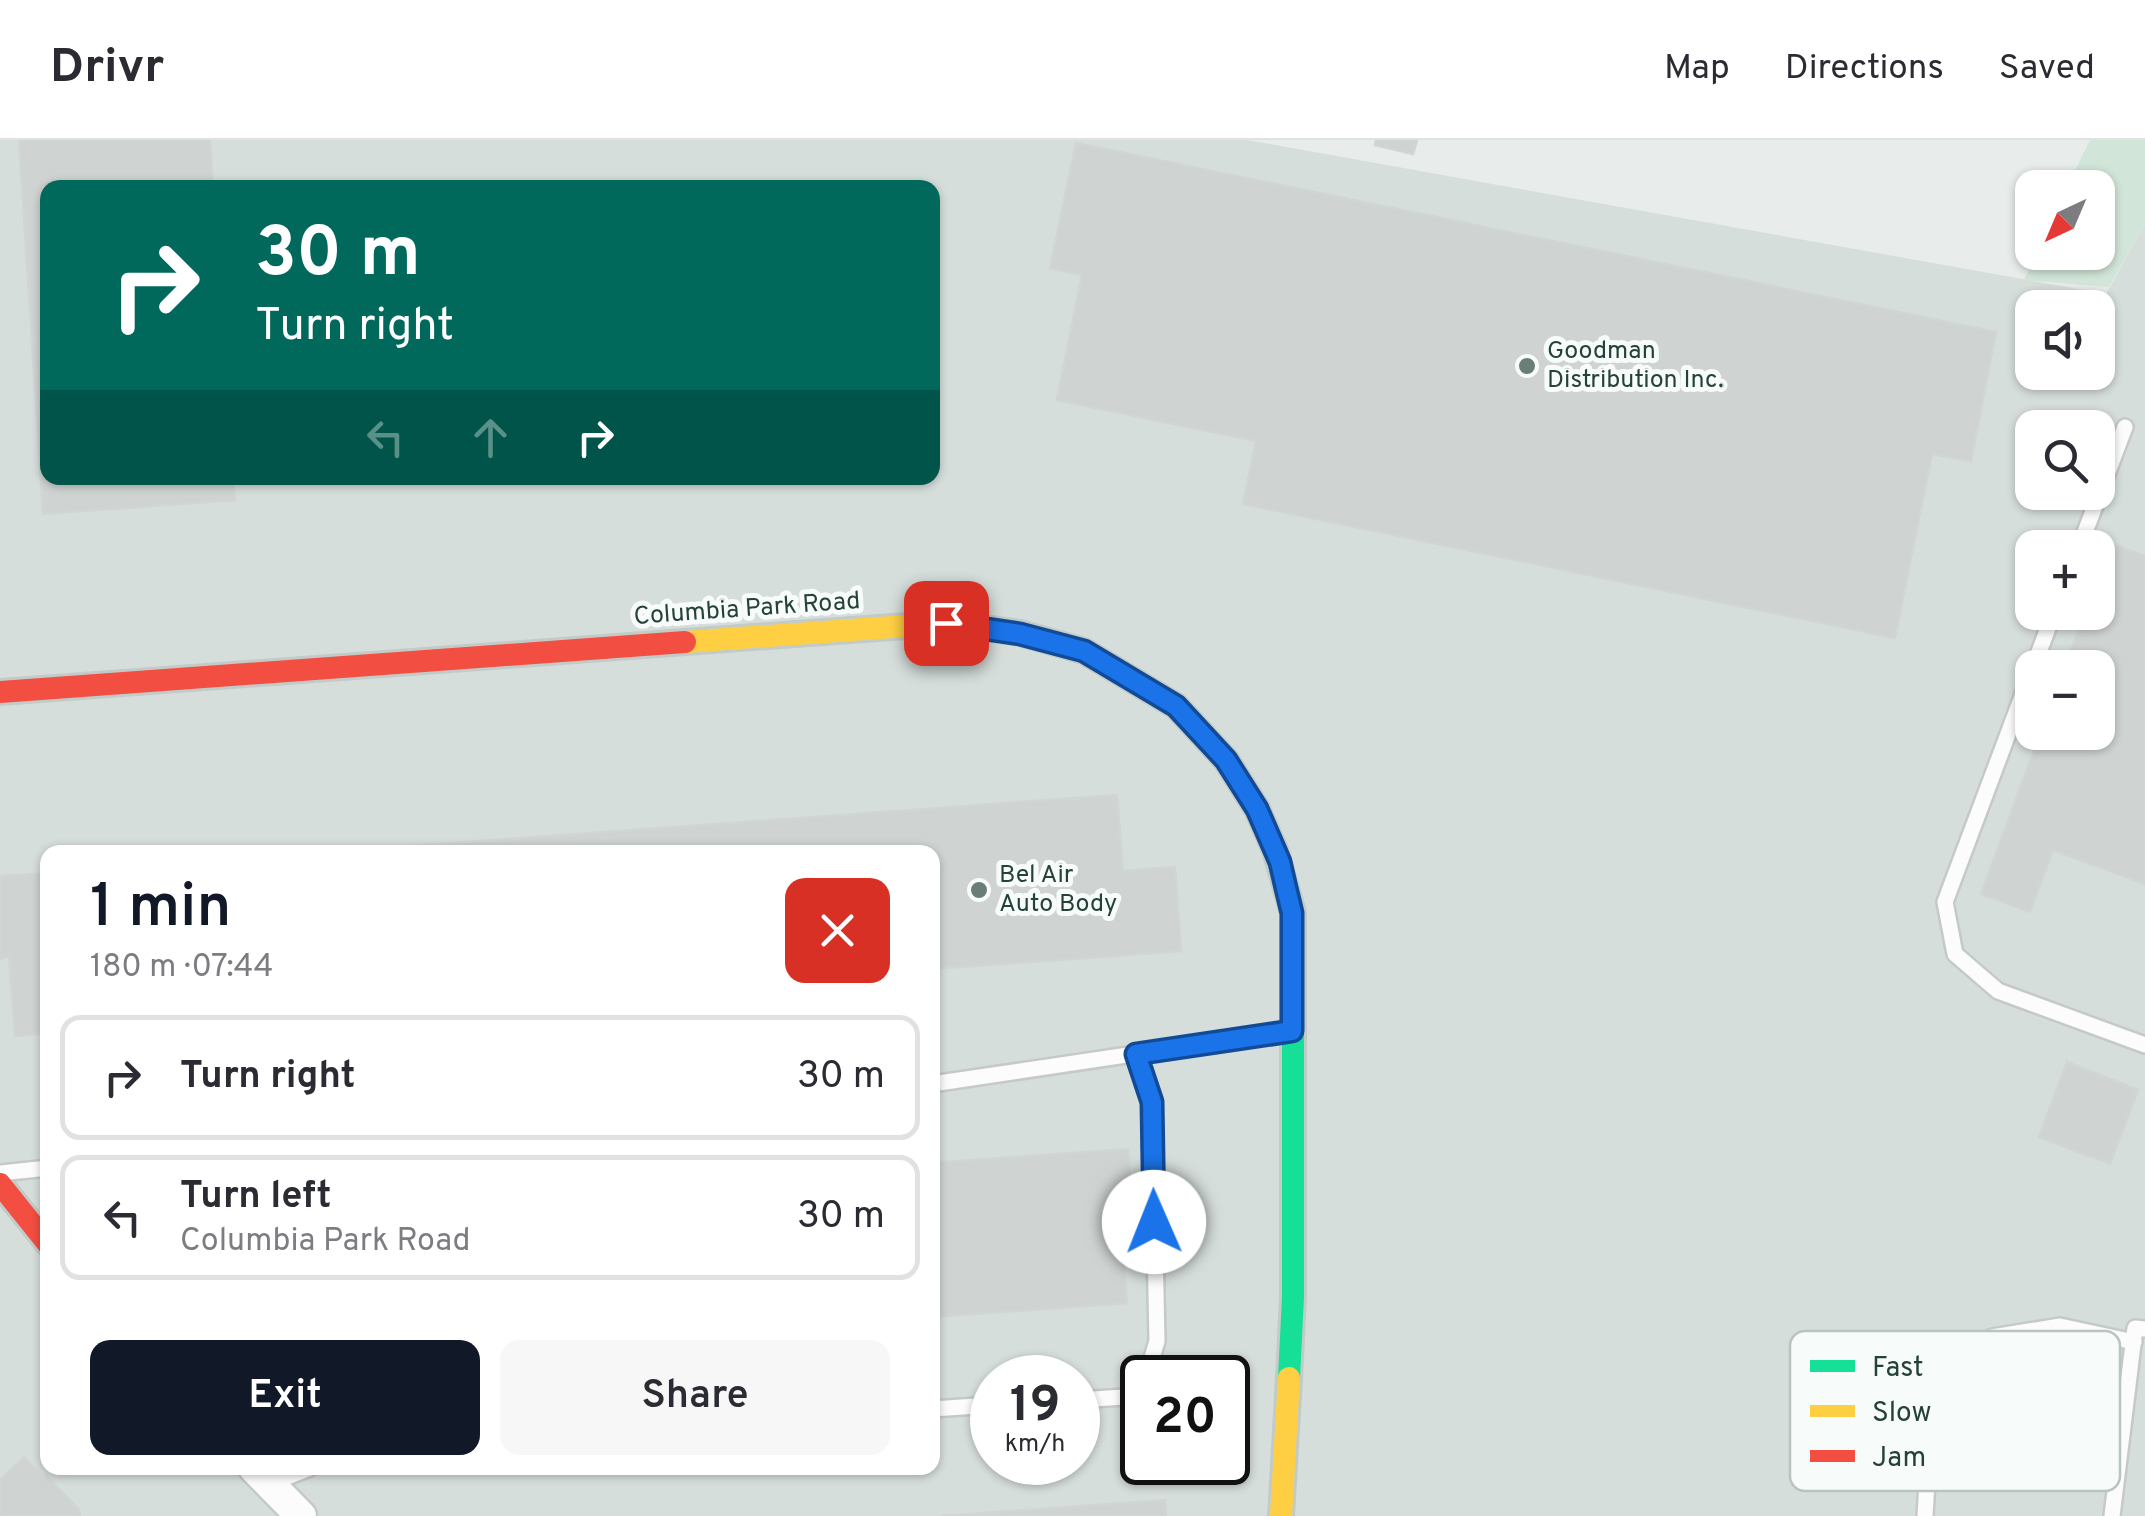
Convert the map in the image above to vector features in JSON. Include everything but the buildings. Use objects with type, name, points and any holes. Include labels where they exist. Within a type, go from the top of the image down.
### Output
[{"type":"street","name":"Columbia Park Road","points":[[0,692],[946,623],[1020,634],[1084,651],[1176,706],[1226,760],[1257,809],[1280,862],[1292,913],[1294,1298],[1281,1516]]},
{"type":"street","points":[[0,1184],[40,1234]]},
{"type":"street","points":[[262,1476],[301,1516]]},
{"type":"lane","points":[[2086,530],[2124,427]]},
{"type":"lane","points":[[2015,717],[1945,902],[1955,954],[1998,991],[2145,1046]]},
{"type":"lane","points":[[940,1083],[1292,1031]]},
{"type":"lane","points":[[1136,1054],[1152,1102],[1157,1341],[1153,1355]]},
{"type":"lane","points":[[0,1172],[40,1169]]},
{"type":"lane","points":[[2026,1331],[2060,1326],[2104,1331]]},
{"type":"lane","points":[[2120,1462],[2139,1335]]},
{"type":"lane","points":[[940,1408],[970,1406]]},
{"type":"lane","points":[[1925,1516],[1926,1491]]},
{"type":"lane","points":[[2112,1516],[2116,1491]]},
{"type":"shaded area","points":[[0,140],[1247,140],[2084,290],[2015,290],[2015,390],[2115,390],[2115,290],[2108,290],[2145,224],[2145,1516],[0,1516]]},
{"type":"green space","points":[[2090,140],[2145,140],[2145,224],[2109,287],[2024,280],[2029,270],[2115,270],[2115,170],[2075,170]]},
{"type":"traffic: fast","points":[[1275,850],[1293,913],[1293,1297],[1289,1378]]},
{"type":"traffic: slow","points":[[685,642],[947,623],[1020,633],[1084,651],[1176,706],[1226,760],[1257,809],[1275,850]]},
{"type":"traffic: slow","points":[[1281,1516],[1289,1378]]},
{"type":"traffic: jam","points":[[0,692],[685,642]]},
{"type":"traffic: jam","points":[[0,1184],[40,1234]]},
{"type":"place","name":"Goodman Distribution Inc.","points":[[1527,366]]},
{"type":"place","name":"Bel Air Auto Body","points":[[979,890]]},
{"type":"route","points":[[946,623],[1020,634],[1084,651],[1176,706],[1226,760],[1257,809],[1280,862],[1292,913],[1292,1031],[1136,1054],[1152,1102],[1154,1222]]}]
